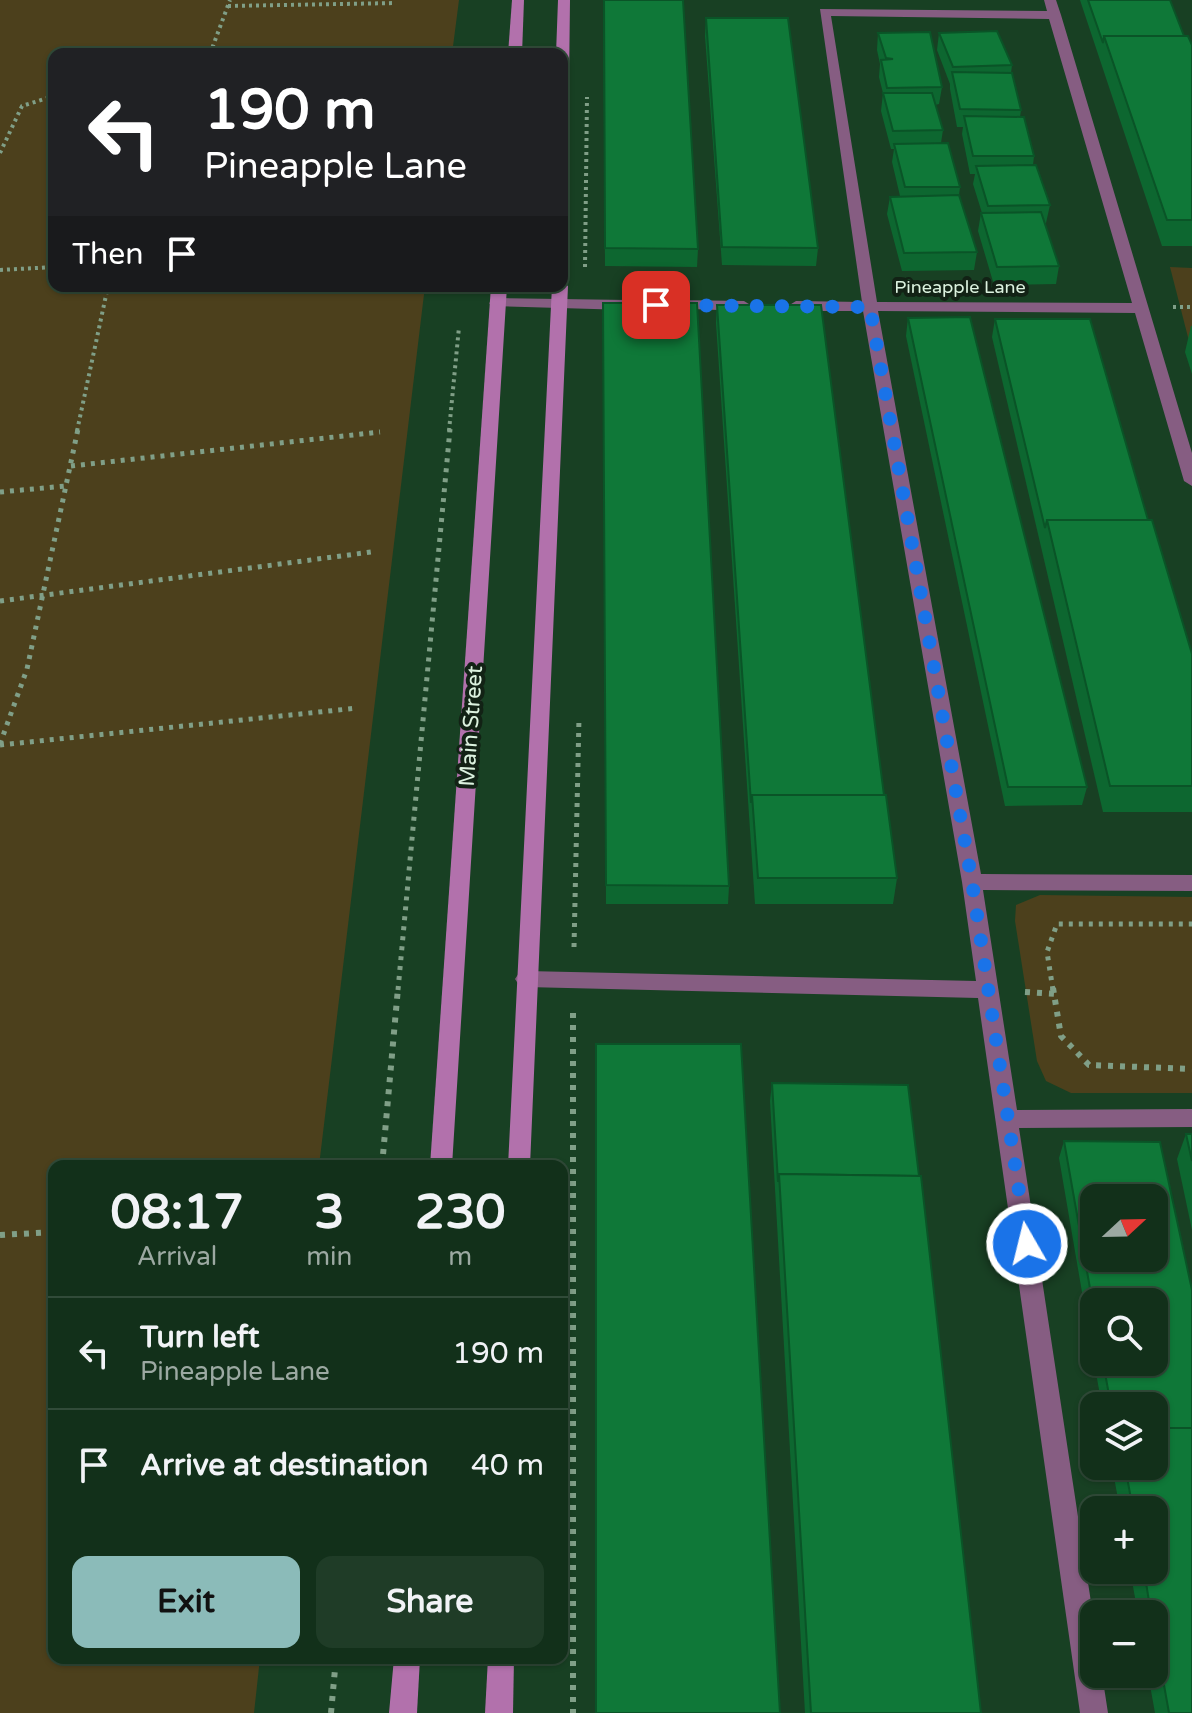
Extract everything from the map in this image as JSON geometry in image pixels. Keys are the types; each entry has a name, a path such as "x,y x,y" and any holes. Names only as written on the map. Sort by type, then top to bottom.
{"street":[{"path":"515,48 518,0"},
{"path":"563,48 564,0"},
{"path":"1094,1713 972,882 870,307 824,12 1053,8 1192,481"},
{"name":"Pineapple Lane","path":"498,295 560,295 587,304 1140,308"},
{"name":"Main Street","path":"441,1160 498,295"},
{"path":"519,1160 560,295"},
{"path":"972,882 1192,883"},
{"path":"526,979 987,990"},
{"path":"1009,1119 1192,1118"},
{"path":"403,1713 407,1664"},
{"path":"499,1713 501,1664"}],"path":[{"path":"212,48 230,0"},
{"path":"228,6 396,3"},
{"path":"587,304 588,91"},
{"path":"0,153 20,106 31,98 48,97"},
{"path":"0,270 48,267"},
{"path":"107,292 27,669 0,744 358,708"},
{"path":"383,1160 460,317"},
{"path":"70,466 380,432"},
{"path":"0,492 66,486"},
{"path":"0,601 371,552"},
{"path":"573,1713 574,979 579,712"},
{"path":"1192,924 1057,924 1047,952 1061,1036 1089,1065 1192,1069"},
{"path":"0,1235 48,1232"},
{"path":"331,1713 335,1664"}],"shaded area":[{"path":"0,0 459,0 453,48 48,48 48,292 424,292 320,1160 48,1160 48,1664 259,1664 254,1713 0,1713"},
{"path":"1170,267 1192,268 1192,341 1189,341"},
{"path":"1040,895 1192,897 1192,1093 1071,1093 1046,1081 1037,1061 1015,921 1016,905"}],"building":[{"path":"604,0 683,0 698,249 605,248"},
{"path":"1088,0 1170,0 1184,36 1104,36 1103,43"},
{"path":"706,18 788,18 818,248 722,247"},
{"path":"997,31 1012,65 953,67 939,33"},
{"path":"930,32 942,87 887,88 881,60 893,59 886,58 878,33"},
{"path":"1104,36 1188,36 1192,45 1192,220 1167,220"},
{"path":"952,72 1012,73 1021,110 960,109"},
{"path":"883,93 932,93 943,130 893,131"},
{"path":"964,116 1024,117 1034,156 973,156"},
{"path":"948,143 960,187 905,187 894,144"},
{"path":"1036,165 1050,205 988,206 976,166"},
{"path":"959,195 977,252 904,253 890,197"},
{"path":"1041,212 1059,266 997,267 981,213"},
{"path":"603,303 697,303 729,886 606,885"},
{"path":"717,305 821,305 884,795 752,795 751,803"},
{"path":"970,317 1087,787 1008,787 908,318"},
{"path":"995,319 1090,319 1148,520 1047,520 1045,528"},
{"path":"1047,520 1152,520 1192,654 1192,786 1110,786"},
{"path":"752,795 886,795 897,878 758,878"},
{"path":"596,1044 741,1044 780,1713 596,1713"},
{"path":"772,1083 908,1085 919,1176 779,1174 778,1182"},
{"path":"1186,1134 1192,1134 1192,1161"},
{"path":"1064,1141 1160,1142 1192,1290 1192,1428 1168,1428 1168,1392 1108,1392 1106,1376 1168,1376 1168,1288 1090,1288 1087,1272 1168,1272 1168,1184 1080,1184 1080,1232"},
{"path":"779,1174 921,1176 981,1713 811,1713"},
{"path":"1168,1428 1192,1428 1192,1713 1169,1713 1165,1688 1168,1688 1168,1600 1149,1600 1146,1584 1168,1584 1168,1496 1130,1496 1128,1480 1168,1480"}],"route":[{"path":"656,305 870,307 972,882 1027,1244"}]}
